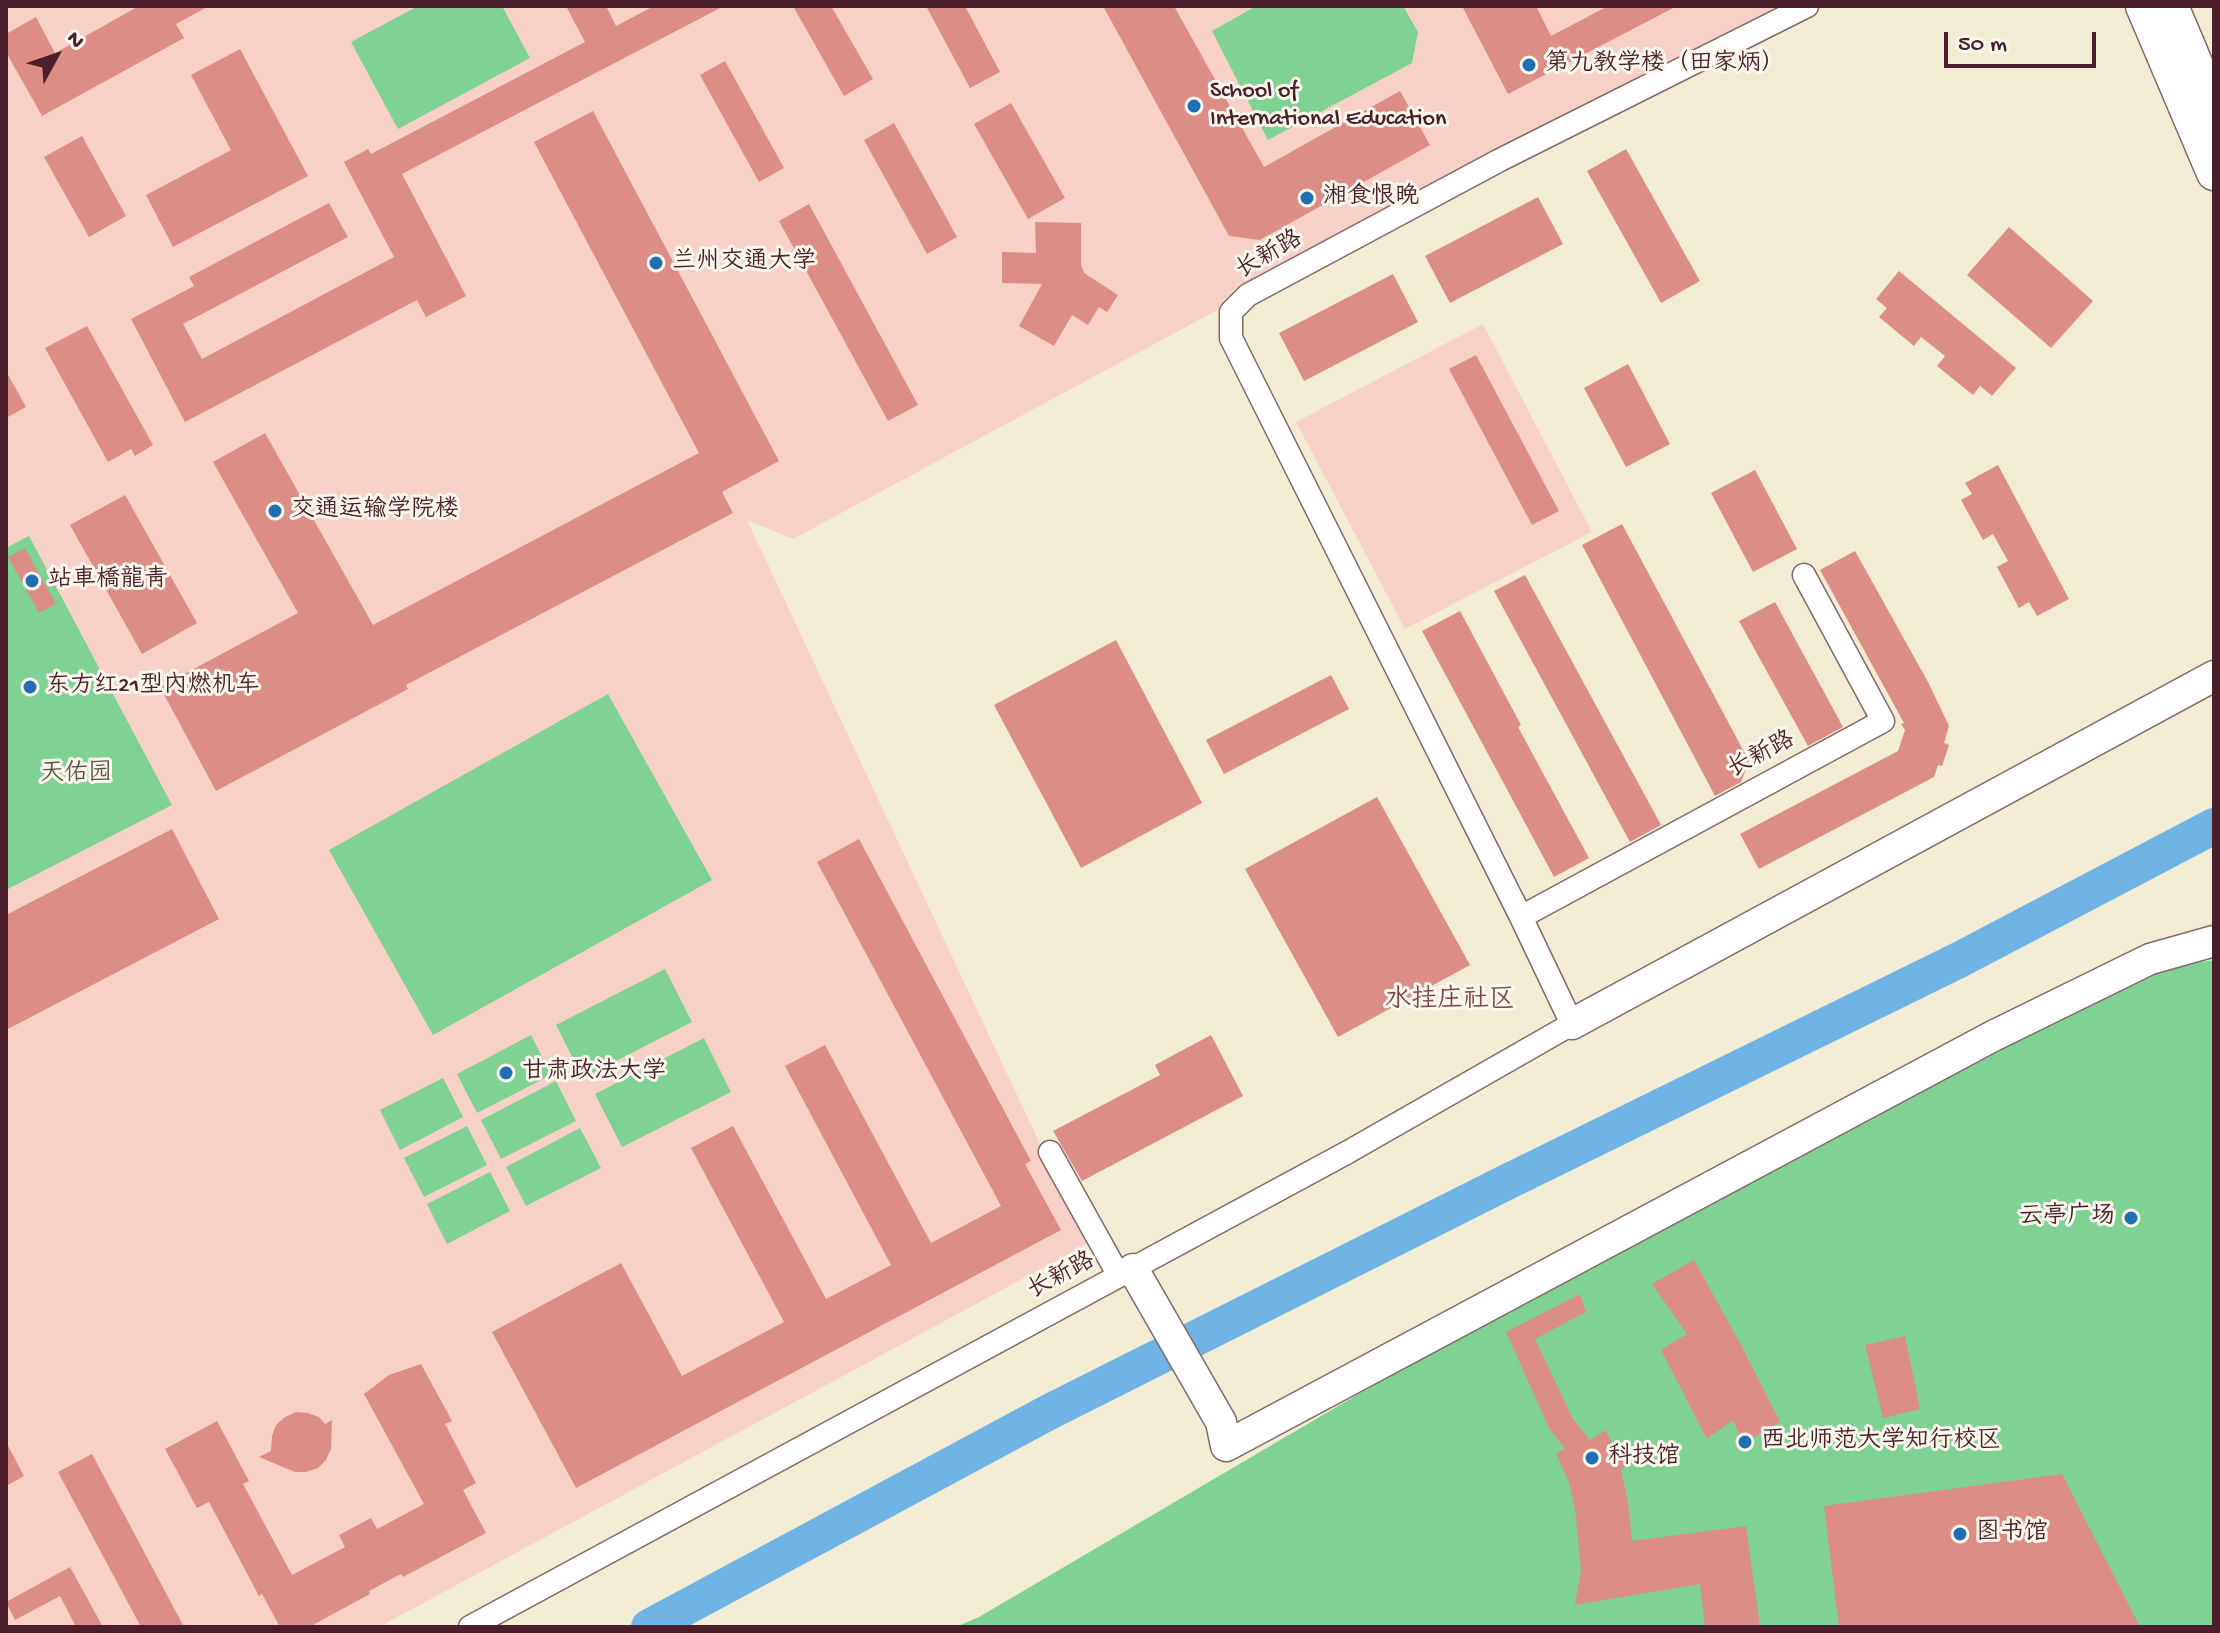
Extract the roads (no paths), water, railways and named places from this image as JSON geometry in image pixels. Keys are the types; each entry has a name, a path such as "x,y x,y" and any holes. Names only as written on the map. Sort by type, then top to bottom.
{"main road":[{"path":"2143,6 2214,173"},
{"path":"2171,6 2214,108"}],"street":[{"name":"长新路","path":"470,1627 1348,1152 1572,1024 1231,338 1231,312 1248,295 1486,167 1807,6"},
{"name":"长新路","path":"1521,917 1883,721 1804,575"},
{"path":"1572,1024 2214,676"},
{"path":"1050,1152 1126,1272 1167,1329 1221,1422 1226,1446 1993,1036 2150,959 2214,941"}],"waterway":[{"path":"649,1627 1049,1412 1959,960 2214,826"}],"place":[{"name":"第九教学楼（田家炳）","path":"1529,65"},
{"name":"School of International Education","path":"1194,106"},
{"name":"湘食恨晚","path":"1307,198"},
{"name":"兰州交通大学","path":"656,263"},
{"name":"交通运输学院楼","path":"275,511"},
{"name":"站車橋龍青","path":"32,581"},
{"name":"东方红21型内燃机车","path":"30,687"},
{"name":"甘肃政法大学","path":"506,1073"},
{"name":"云亭广场","path":"2131,1218"},
{"name":"西北师范大学知行校区","path":"1745,1442"},
{"name":"科技馆","path":"1592,1458"},
{"name":"图书馆","path":"1960,1534"}],"district":[{"name":"水挂庄社区","path":"1450,1002"}],"park label":[{"name":"天佑园","path":"76,775"}]}
